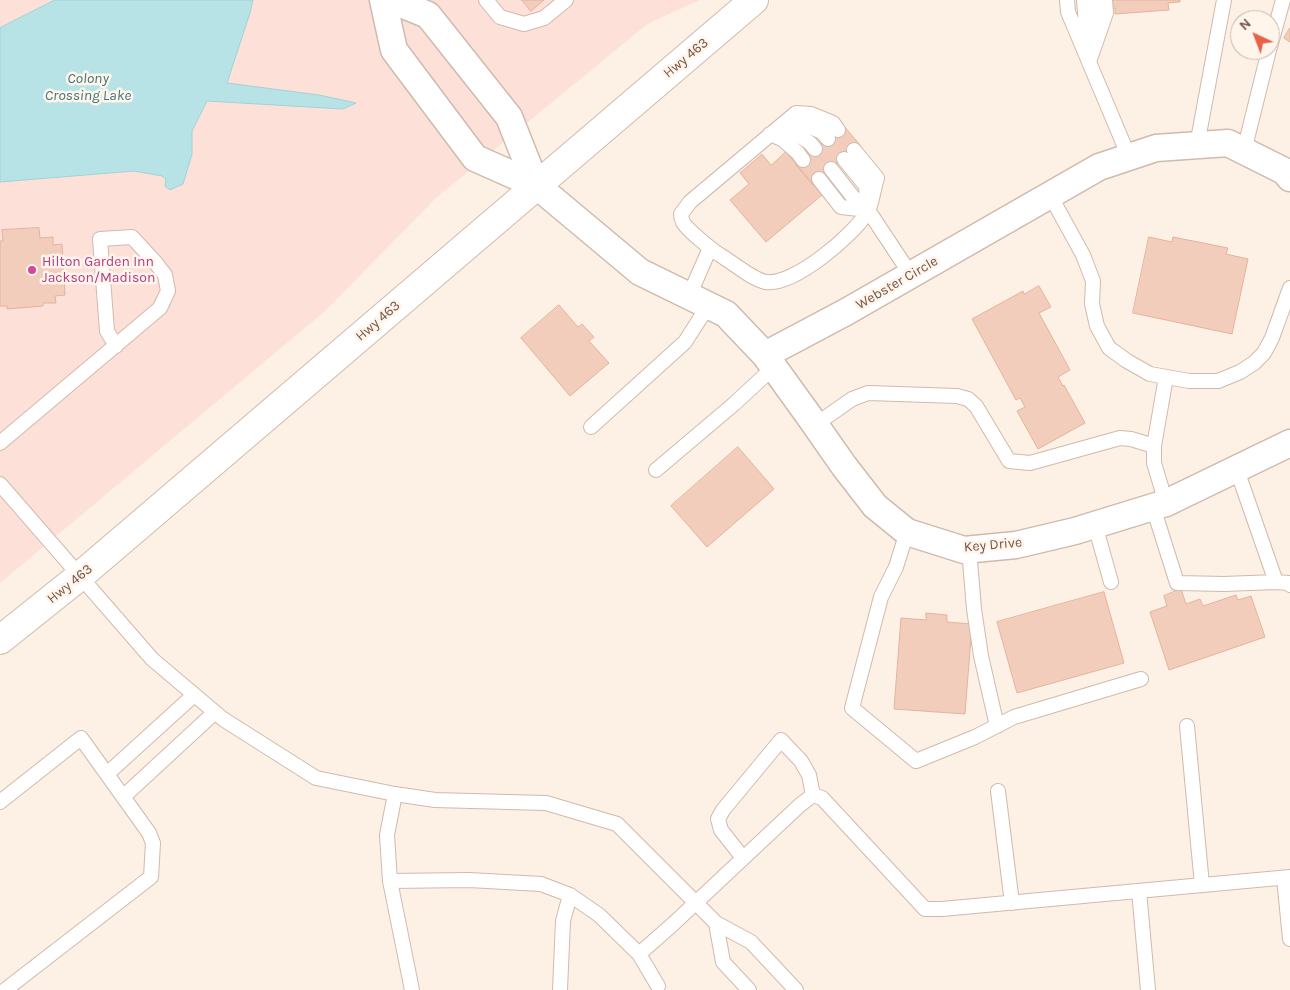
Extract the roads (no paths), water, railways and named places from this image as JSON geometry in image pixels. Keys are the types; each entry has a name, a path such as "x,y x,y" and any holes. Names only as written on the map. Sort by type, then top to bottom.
{"main road":[{"name":"Hwy 463","path":"0,640 80,576 754,0"}],"street":[{"path":"384,0 394,50 475,158 536,185 640,272 726,314 769,361"},
{"path":"391,0 428,15 509,117 536,185"},
{"name":"Webster Circle","path":"769,361 846,312 1099,167 1156,148 1228,143 1284,171 1290,178"},
{"name":"Key Drive","path":"769,361 875,506 907,532 964,550 1016,545 1075,532 1160,505 1237,470 1290,443"}],"lane":[{"path":"486,0 500,17 524,24 544,18 566,0"},
{"path":"1068,0 1068,12 1129,157"},
{"path":"1084,0 1089,62"},
{"path":"1089,62 1096,12 1095,0"},
{"path":"1089,62 1106,13 1105,0"},
{"path":"1197,145 1224,0"},
{"path":"1280,14 1284,1"},
{"path":"1244,151 1267,60"},
{"path":"833,135 796,121 770,134 690,202 681,214 683,223 710,248 757,278 767,282 778,281 791,276 818,261 850,233 868,210 866,186 849,154"},
{"path":"770,134 790,130 810,142 815,149"},
{"path":"770,134 782,139 803,160"},
{"path":"831,170 853,197 868,210 911,275"},
{"path":"819,179 841,207 868,210"},
{"path":"1050,195 1083,255 1093,281 1092,304 1096,326 1109,348 1150,374 1189,381 1218,381 1240,372 1254,363 1264,353 1272,338 1290,288"},
{"path":"0,444 116,346 160,308 168,291 165,275 132,237 100,239 107,331 116,346"},
{"path":"591,427 685,342 699,301 710,248"},
{"path":"656,470 734,404 769,361"},
{"path":"1166,377 1154,446 1154,463 1160,505 1177,583 1283,584 1237,470"},
{"path":"815,425 852,399 868,393 957,396 968,399 976,406 1009,461 1030,463 1120,438 1131,439 1154,446"},
{"path":"0,484 152,659 214,713 316,778 394,794 435,800 546,803 617,824 716,923 751,942 796,990"},
{"path":"1095,525 1111,582"},
{"path":"907,532 896,567 881,596 852,708 916,761 975,737 1014,717 1141,680"},
{"path":"969,549 974,610 981,656 997,726"},
{"path":"107,774 194,695"},
{"path":"123,797 214,713"},
{"path":"1187,726 1202,885"},
{"path":"0,802 81,738 149,833 153,843 151,877 5,990"},
{"path":"744,858 720,830 718,819 723,810 780,740 801,761 809,775 813,795"},
{"path":"998,791 1012,903"},
{"path":"394,794 387,835 390,881 412,990"},
{"path":"813,795 822,798 925,909 1012,903 1287,877 1290,939"},
{"path":"639,954 813,795"},
{"path":"390,881 469,880 541,884 570,895 599,915 639,954 658,986"},
{"path":"1140,891 1148,990"},
{"path":"560,990 563,921 570,895"},
{"path":"716,923 723,962 749,990"}],"water":[{"name":"Colony Crossing Lake","path":"55,0 253,0 227,83 319,95 356,103 343,109 207,101 192,131 192,154 183,184 170,190 165,186 166,179 162,176 134,171 0,182 0,28"}],"place":[{"name":"Hilton Garden Inn Jackson/Madison","path":"32,270"}]}
